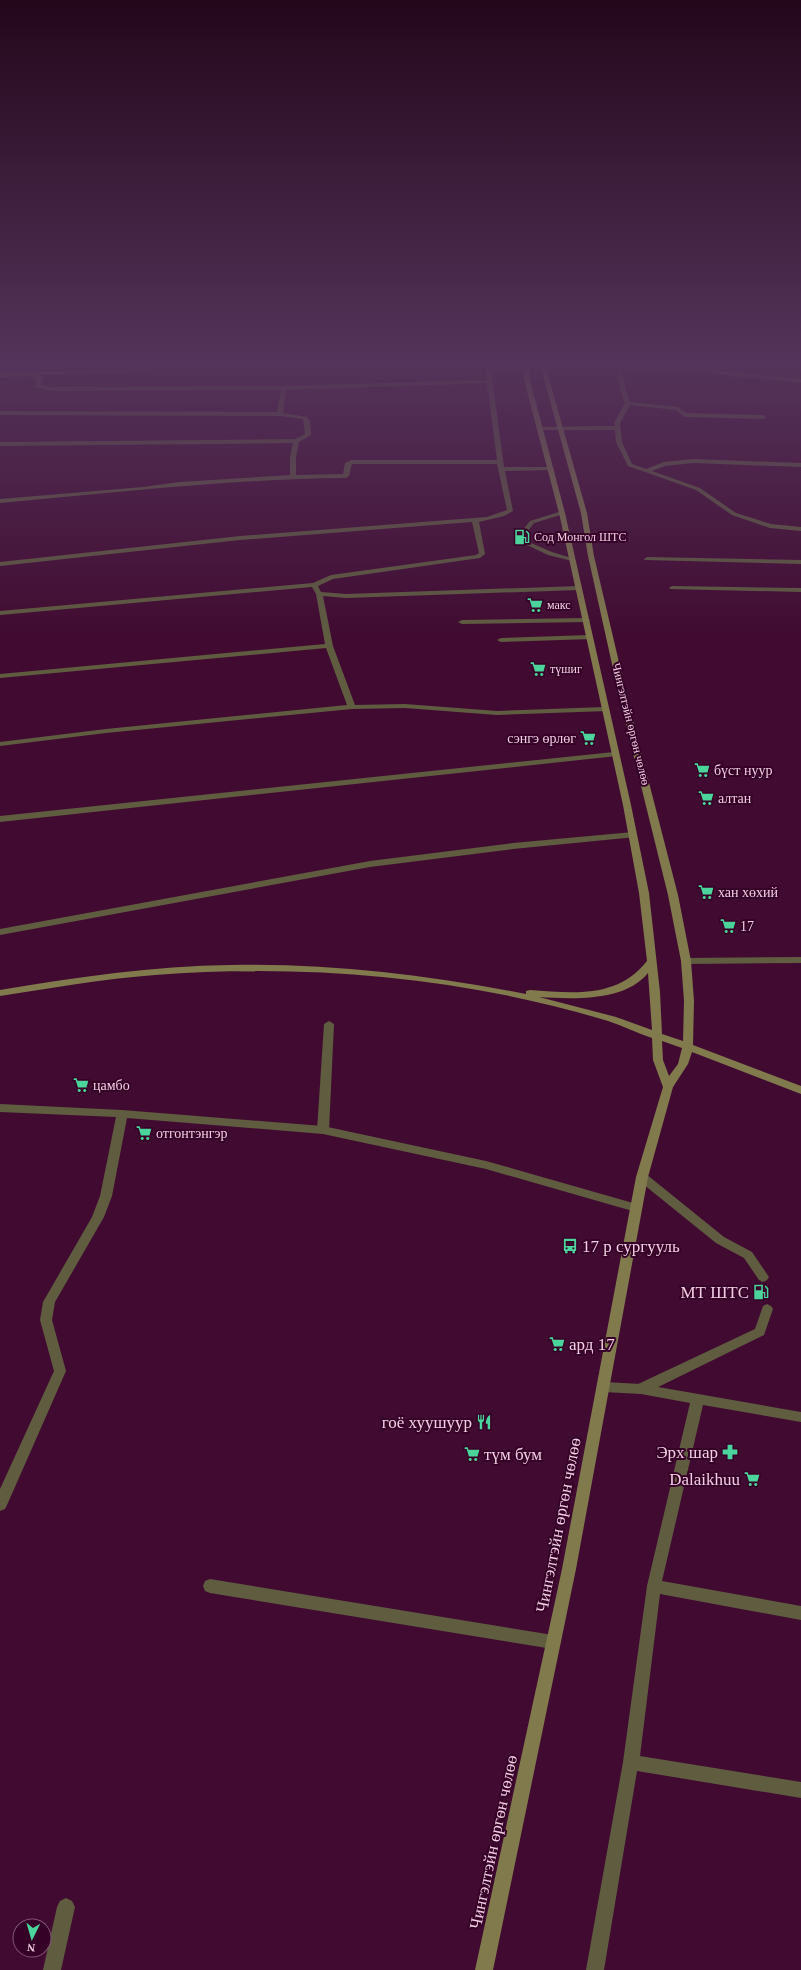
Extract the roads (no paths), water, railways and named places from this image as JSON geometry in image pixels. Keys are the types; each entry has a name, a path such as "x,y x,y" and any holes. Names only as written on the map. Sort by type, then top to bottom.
{"main road":[{"name":"Чингэлтэйн өргөн чөлөө","path":"547,453 579,588 614,754 633,835 644,893 652,961 658,1060 668,1087"},
{"name":"Чингэлтэйн өргөн чөлөө","path":"484,1970 553,1642 604,1387 642,1177 668,1087 682,1064 688,1046 689,1001 686,961 658,833 629,721 591,556 584,513 567,453"},
{"path":"495,992 566,996 611,991 629,983 642,974 652,961"},
{"path":"0,993 90,978 131,973 250,966 363,971 415,977 495,992 586,1012 614,1020 688,1046 801,1090"}],"street":[{"path":"293,477 294,453"},
{"path":"0,564 240,538 476,520 502,516 510,511 499,453"},
{"path":"624,453 630,465 698,489 734,514 770,526 800,529"},
{"path":"646,471 664,464 693,461 801,465"},
{"path":"0,501 143,489 179,484 293,477 346,476 348,463 351,462 501,465 551,469"},
{"path":"525,531 532,522 562,513"},
{"path":"0,613 314,586 331,577 478,557 482,554 482,549 476,520"},
{"path":"529,544 550,554 572,559"},
{"path":"647,559 801,562"},
{"path":"314,586 319,594 328,646 352,707"},
{"path":"319,594 365,595 579,588"},
{"path":"672,588 801,590"},
{"path":"462,622 586,620"},
{"path":"500,640 589,637"},
{"path":"0,676 328,646"},
{"path":"0,744 106,731 352,707 405,706 497,713 605,709"},
{"path":"0,819 614,754"},
{"path":"0,932 370,864 513,846 633,835"},
{"path":"686,961 801,960"},
{"path":"324,1130 329,1024"},
{"path":"0,1108 122,1114 324,1130 486,1165 636,1208"},
{"path":"0,1505 60,1371 46,1320 49,1302 98,1217 106,1196 122,1114"},
{"path":"642,1177 720,1240 748,1255 764,1277"},
{"path":"641,1389 760,1332 767,1309"},
{"path":"604,1387 641,1389 801,1417"},
{"path":"596,1970 630,1762 654,1586 698,1399"},
{"path":"210,1586 553,1642"},
{"path":"654,1586 801,1613"},
{"path":"630,1762 801,1790"},
{"path":"52,1970 66,1907"}],"place":[{"name":"Сод Монгол ШТС","path":"522,537"},
{"name":"макс","path":"535,605"},
{"name":"түшиг","path":"538,669"},
{"name":"сэнгэ өрлөг","path":"588,738"},
{"name":"бүст нуур","path":"702,770"},
{"name":"алтан","path":"706,798"},
{"name":"хан хөхий","path":"706,892"},
{"name":"17","path":"728,926"},
{"name":"цамбо","path":"81,1085"},
{"name":"отгонтэнгэр","path":"144,1133"},
{"name":"17 р сургууль","path":"570,1246"},
{"name":"МТ ШТС","path":"761,1292"},
{"name":"ард 17","path":"557,1344"},
{"name":"гоё хуушуур","path":"484,1422"},
{"name":"Эрх шар","path":"730,1452"},
{"name":"түм бум","path":"472,1454"},
{"name":"Dalaikhuu","path":"752,1479"}]}
